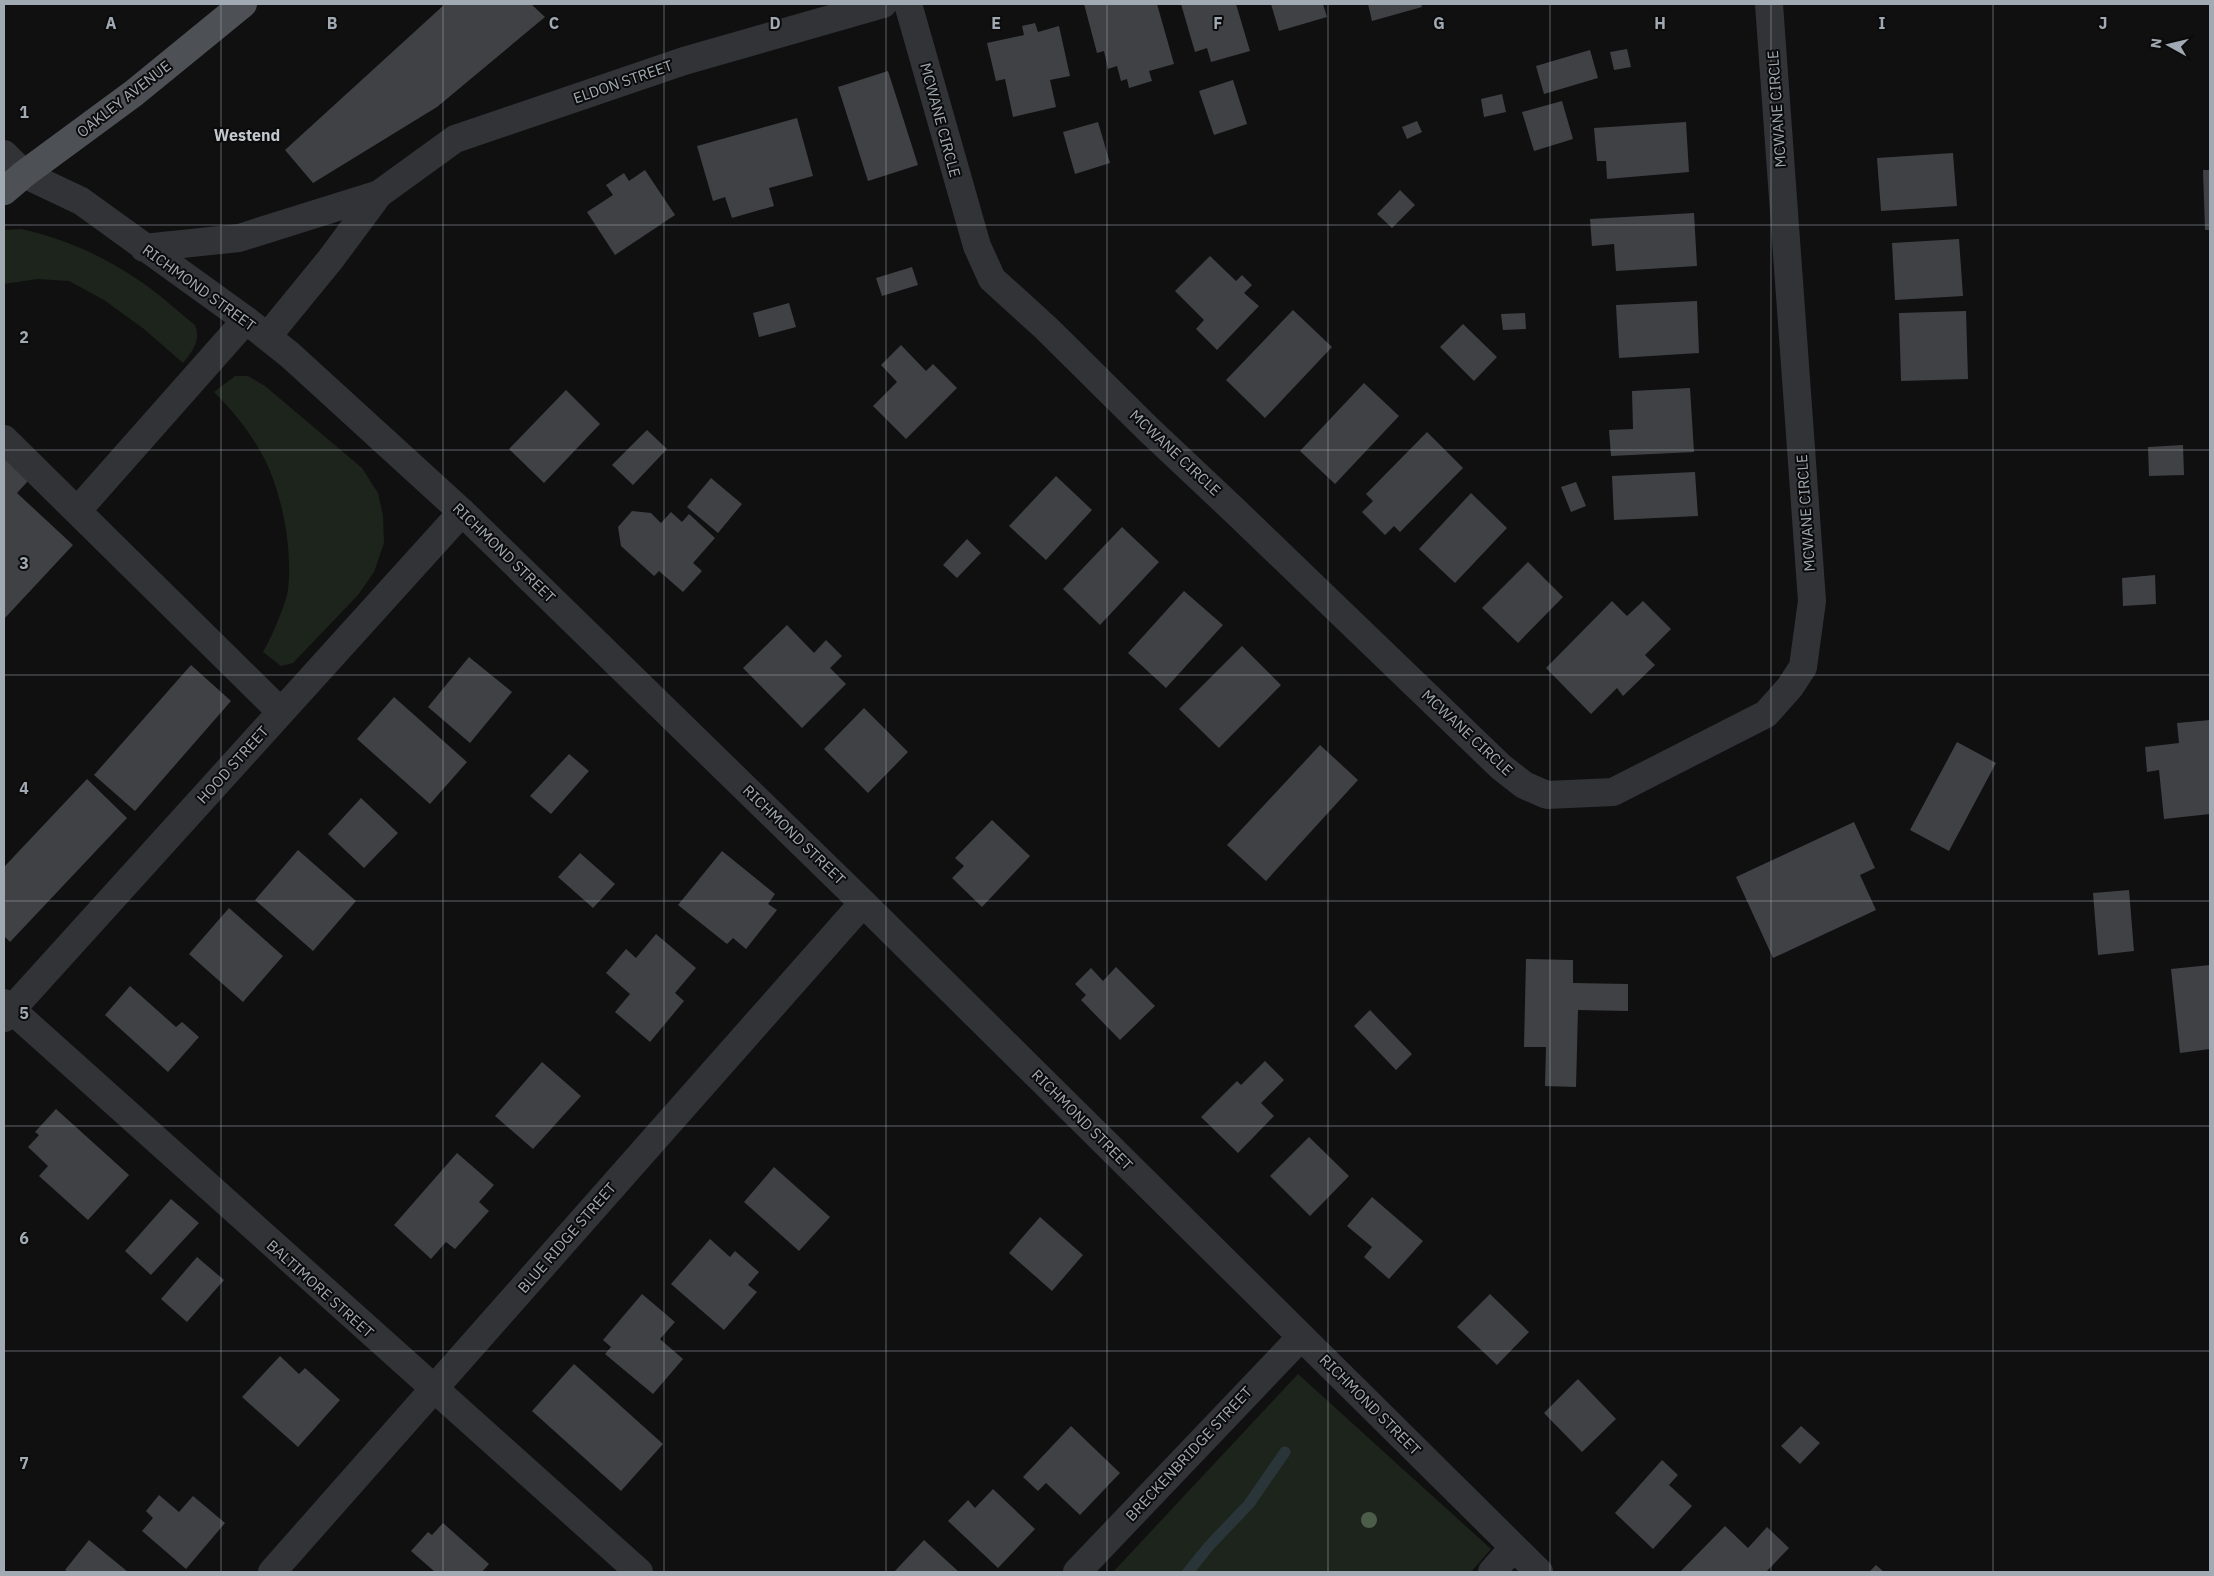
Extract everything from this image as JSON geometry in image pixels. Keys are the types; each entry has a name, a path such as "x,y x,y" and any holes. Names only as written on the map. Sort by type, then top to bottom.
{"main road":[{"name":"OAKLEY AVENUE","path":"14,183 134,93 243,4"}],"street":[{"name":"ELDON STREET","path":"267,337 330,260 379,194 454,139 684,62 883,4"},
{"name":"MCWANE CIRCLE","path":"908,4 976,246 992,279 1046,328 1149,430 1236,510 1501,767 1524,785 1547,795 1613,792 1766,714 1790,687 1803,667 1812,600 1769,4"},
{"name":"RICHMOND STREET","path":"4,154 14,183 81,202 246,320 290,355 462,512 863,903 1538,1572"},
{"name":"ELDON STREET","path":"144,248 239,238 379,194"},
{"path":"77,511 246,320"},
{"path":"4,439 281,712"},
{"name":"HOOD STREET","path":"6,1011 462,512"},
{"name":"BLUE RIDGE STREET","path":"272,1572 863,903"},
{"name":"BALTIMORE STREET","path":"6,1011 639,1572"},
{"name":"BRECKENBRIDGE STREET","path":"1077,1572 1301,1336"},
{"path":"1492,1572 1514,1548"}],"shaded area":[{"path":"21,229 66,242 94,254 134,277 165,300 195,325 197,331 195,345 183,363 144,329 104,300 69,281 37,279 4,284 4,230"},
{"path":"235,376 248,376 265,386 362,468 378,493 383,516 384,543 374,572 358,595 293,663 281,666 263,652 278,621 288,589 289,554 284,517 274,480 267,464 244,426 214,392"},
{"path":"1298,1374 1491,1549 1471,1572 1113,1572"}],"building":[{"path":"445,4 531,4 545,17 437,107 313,183 285,150"},
{"path":"1084,4 1157,4 1174,64 1149,71 1152,81 1129,88 1127,79 1121,81 1117,66 1108,69 1104,51 1097,53"},
{"path":"1181,4 1236,4 1250,51 1211,62 1207,48 1195,52"},
{"path":"1271,4 1323,4 1327,17 1279,31"},
{"path":"1368,4 1421,4 1422,7 1372,21"},
{"path":"1035,23 1038,32 1059,26 1070,76 1050,80 1056,107 1013,117 1005,79 996,81 987,43 1024,35 1022,26"},
{"path":"1627,49 1631,67 1614,70 1610,52"},
{"path":"1590,50 1598,78 1544,94 1536,66"},
{"path":"888,71 918,165 868,181 838,87"},
{"path":"1233,80 1247,124 1214,135 1199,91"},
{"path":"1502,94 1506,112 1484,117 1481,99"},
{"path":"1562,101 1573,139 1534,151 1522,112"},
{"path":"797,118 813,176 769,188 774,206 732,218 725,197 713,201 697,146"},
{"path":"1417,121 1422,132 1407,139 1402,127"},
{"path":"1098,122 1110,163 1075,174 1063,132"},
{"path":"1686,122 1689,172 1607,179 1606,161 1597,161 1594,128"},
{"path":"1953,153 1957,206 1881,211 1877,158"},
{"path":"645,170 675,215 615,255 587,212 613,195 606,185 624,173 629,181"},
{"path":"2203,170 2210,170 2210,230 2205,230"},
{"path":"1400,190 1415,205 1392,228 1377,214"},
{"path":"1694,213 1697,266 1616,271 1614,244 1592,246 1590,219"},
{"path":"1959,239 1963,296 1895,300 1892,243"},
{"path":"1210,256 1236,281 1242,275 1252,285 1244,293 1259,306 1217,350 1196,329 1204,320 1175,291"},
{"path":"912,267 918,285 882,296 876,278"},
{"path":"1697,301 1699,353 1619,358 1616,305"},
{"path":"789,303 796,327 759,337 753,313"},
{"path":"1293,310 1332,347 1265,418 1226,380"},
{"path":"1966,311 1968,379 1901,381 1899,313"},
{"path":"1525,313 1526,329 1503,330 1501,314"},
{"path":"1463,324 1497,357 1474,381 1440,347"},
{"path":"901,345 926,371 933,364 957,388 906,439 873,406 897,382 881,365"},
{"path":"1364,383 1399,416 1335,484 1300,451"},
{"path":"1690,388 1694,452 1611,456 1609,430 1633,429 1632,391"},
{"path":"566,390 600,424 544,483 509,449"},
{"path":"647,430 667,449 633,485 612,465"},
{"path":"1427,432 1463,468 1400,532 1394,526 1385,535 1362,512 1373,501 1366,494"},
{"path":"2183,445 2184,475 2149,476 2148,447"},
{"path":"4,457 29,480 17,493 73,545 4,619"},
{"path":"1695,472 1698,516 1614,520 1612,476"},
{"path":"1056,476 1092,510 1046,560 1009,526"},
{"path":"711,478 742,504 718,533 687,507"},
{"path":"1576,482 1586,506 1571,512 1561,487"},
{"path":"1471,493 1507,528 1455,583 1419,549"},
{"path":"632,511 651,513 661,523 671,512 682,522 689,514 715,538 693,563 702,571 683,592 659,571 654,576 621,546 618,527"},
{"path":"1122,527 1159,562 1100,625 1063,589"},
{"path":"967,539 981,553 957,578 943,565"},
{"path":"1528,562 1563,597 1518,643 1482,608"},
{"path":"2155,575 2156,604 2123,606 2122,578"},
{"path":"1184,591 1223,625 1166,688 1128,653"},
{"path":"1612,601 1627,616 1643,601 1671,629 1645,655 1655,665 1623,696 1617,688 1591,714 1546,668"},
{"path":"787,625 814,653 826,640 842,656 830,668 846,684 802,728 743,668"},
{"path":"1242,646 1281,685 1219,748 1179,709"},
{"path":"469,657 512,692 470,743 428,707"},
{"path":"191,665 231,701 135,811 94,775"},
{"path":"394,697 467,762 430,804 357,739"},
{"path":"864,708 908,752 868,793 824,749"},
{"path":"2210,720 2210,814 2164,819 2159,770 2147,772 2145,747 2179,743 2177,723"},
{"path":"1957,742 1996,763 1949,851 1910,830"},
{"path":"1320,745 1358,780 1266,881 1227,845"},
{"path":"569,754 589,771 551,814 530,796"},
{"path":"87,779 127,818 10,942 4,936 4,867"},
{"path":"361,798 398,833 364,868 328,834"},
{"path":"992,820 1030,856 982,907 952,878 964,866 955,858"},
{"path":"1854,822 1875,868 1860,875 1876,910 1773,958 1736,877"},
{"path":"298,850 356,901 313,951 255,900"},
{"path":"722,851 775,894 768,904 777,910 746,949 733,938 727,944 678,905"},
{"path":"580,853 615,884 593,908 558,877"},
{"path":"2129,890 2134,951 2098,955 2093,893"},
{"path":"229,908 283,956 243,1002 189,954"},
{"path":"656,934 696,968 675,993 684,1001 650,1042 615,1012 630,994 606,973 626,949 636,958"},
{"path":"1526,959 1573,960 1573,983 1628,984 1628,1011 1578,1010 1576,1087 1545,1086 1546,1047 1524,1047"},
{"path":"2210,965 2210,1049 2180,1053 2171,969"},
{"path":"1116,967 1155,1006 1120,1040 1081,1000 1086,995 1075,984 1091,968 1103,981"},
{"path":"130,986 176,1027 182,1022 199,1037 168,1072 105,1015"},
{"path":"1370,1010 1412,1054 1396,1070 1354,1026"},
{"path":"1265,1061 1284,1080 1261,1103 1274,1116 1238,1153 1201,1117 1237,1081 1241,1085"},
{"path":"542,1062 581,1096 533,1149 495,1116"},
{"path":"56,1109 129,1175 88,1220 39,1176 48,1166 28,1147 39,1135 35,1132"},
{"path":"1309,1137 1349,1176 1310,1216 1270,1176"},
{"path":"457,1153 494,1185 479,1202 489,1211 455,1249 446,1242 431,1259 394,1225"},
{"path":"774,1167 830,1217 799,1251 744,1202"},
{"path":"1372,1197 1423,1241 1389,1279 1364,1257 1372,1247 1347,1226"},
{"path":"171,1199 199,1223 151,1275 125,1251"},
{"path":"1040,1217 1083,1255 1052,1291 1009,1253"},
{"path":"710,1239 730,1257 735,1251 759,1272 748,1285 757,1292 724,1330 671,1284"},
{"path":"197,1257 224,1280 187,1322 161,1299"},
{"path":"642,1294 675,1322 660,1339 683,1359 653,1394 605,1354 611,1347 603,1340"},
{"path":"1490,1294 1529,1332 1497,1365 1457,1327"},
{"path":"280,1356 299,1374 305,1368 340,1400 298,1447 242,1397"},
{"path":"574,1364 663,1444 621,1491 532,1411"},
{"path":"1578,1379 1616,1419 1582,1452 1544,1413"},
{"path":"1071,1426 1120,1473 1080,1515 1046,1483 1038,1491 1023,1477"},
{"path":"1801,1426 1820,1443 1800,1464 1781,1446"},
{"path":"1662,1460 1678,1475 1669,1485 1692,1506 1653,1549 1615,1513"},
{"path":"993,1489 1035,1529 998,1568 948,1521 968,1500 975,1508"},
{"path":"159,1495 179,1512 193,1496 225,1523 186,1569 142,1531 153,1518 146,1511"},
{"path":"443,1523 489,1564 482,1572 435,1572 411,1551 428,1532 432,1535"},
{"path":"1725,1526 1748,1548 1767,1527 1789,1548 1766,1572 1680,1572"},
{"path":"89,1540 128,1572 68,1572 65,1570"},
{"path":"924,1540 959,1572 894,1572"},
{"path":"1876,1565 1884,1572 1869,1572"}],"waterway":[{"path":"1188,1572 1209,1546 1249,1504 1285,1452"}],"district":[{"name":"Westend","path":"247,135"}]}
